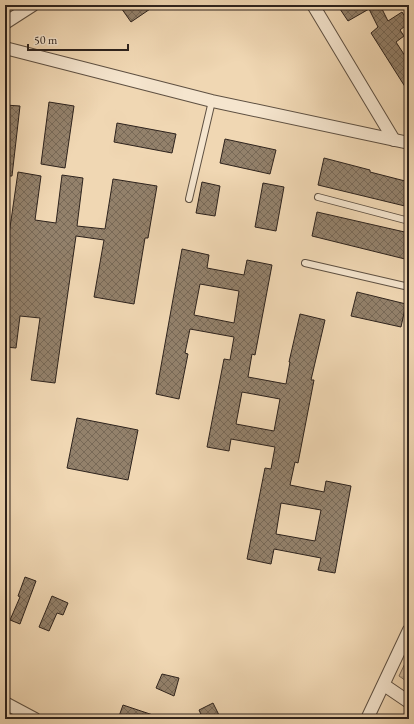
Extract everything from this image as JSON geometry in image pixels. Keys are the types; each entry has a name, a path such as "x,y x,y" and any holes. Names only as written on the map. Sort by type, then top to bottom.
{"street":[{"path":"5,23 32,5"},
{"path":"313,5 394,140"},
{"path":"5,48 212,101 409,143"},
{"path":"367,719 409,630"},
{"path":"384,685 409,702"},
{"path":"5,703 35,719"}],"lane":[{"path":"189,199 212,101"},
{"path":"318,197 409,221"},
{"path":"305,263 409,287"}],"green space":[{"path":"409,655 409,683 399,676"}],"building":[{"path":"119,5 156,5 131,22"},
{"path":"346,5 380,5 388,21 402,12 409,23 400,30 404,36 396,42 409,62 409,93 371,33 378,27 369,9 348,21 340,9"},
{"path":"49,102 74,106 65,168 41,164"},
{"path":"5,105 20,106 12,176 5,176"},
{"path":"117,123 176,134 172,153 114,142"},
{"path":"225,139 276,150 270,174 220,163"},
{"path":"324,158 409,182 409,207 318,185"},
{"path":"18,172 41,176 35,220 56,223 62,175 83,178 77,226 105,229 113,179 157,186 148,238 145,238 134,304 94,297 104,240 76,236 55,383 31,380 40,318 20,316 16,348 5,347 5,262"},
{"path":"202,182 220,186 215,216 196,213"},
{"path":"263,183 284,187 276,231 255,227"},
{"path":"317,212 409,233 409,260 312,236"},
{"path":"182,249 209,255 207,268 244,275 247,260 272,265 255,355 252,354 248,377 286,384 289,362 300,314 325,320 311,380 314,380 298,463 295,462 290,485 324,492 326,481 351,486 335,573 318,570 321,558 274,549 271,564 247,559 265,468 271,469 275,447 231,439 229,451 207,447 224,359 230,360 234,337 190,329 185,353 188,354 179,399 156,394","holes":["200,284 239,291 234,323 194,315","242,392 280,399 274,431 236,424","281,503 321,510 315,541 276,534"]},
{"path":"357,292 406,304 401,327 351,316"},
{"path":"77,418 138,430 128,480 67,468"},
{"path":"25,577 36,581 20,624 10,620 20,597 18,596"},
{"path":"52,596 68,603 63,615 57,613 49,631 39,627"},
{"path":"162,674 179,678 174,696 156,688"},
{"path":"213,703 221,719 203,719 199,710"},
{"path":"123,705 159,717 159,719 118,719"}]}
